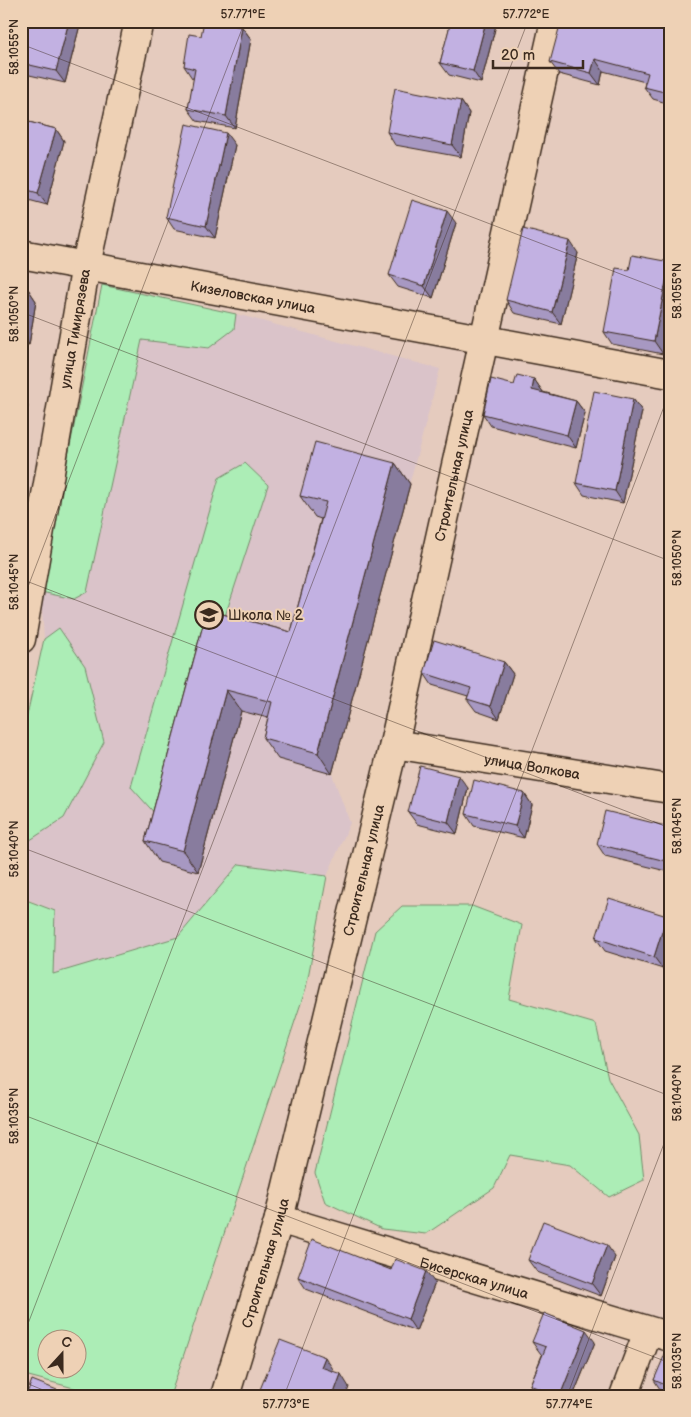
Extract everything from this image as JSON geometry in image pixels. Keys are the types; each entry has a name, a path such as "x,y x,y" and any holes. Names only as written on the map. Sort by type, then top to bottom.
{"street":[{"name":"улица Тимирязева","path":"21,638 86,265 139,21"},
{"name":"Строительная улица","path":"225,1396 280,1218 394,744 555,21"},
{"name":"Кизеловская улица","path":"21,254 670,374"},
{"name":"улица Волкова","path":"394,744 670,789"},
{"name":"Бисерская улица","path":"280,1218 659,1335"},
{"path":"624,1396 659,1335"}],"shaded area":[{"name":"Школа № 2","path":"102,285 236,314 440,369 332,774 350,823 327,876 239,864 178,937 52,974 55,911 22,897 21,894 21,742 44,639 41,592"}],"green space":[{"path":"102,285 236,314 234,329 209,348 142,340 87,592 74,599 41,592"},
{"path":"245,463 268,485 159,818 131,787 219,478"},
{"path":"59,628 85,666 104,742 64,818 24,844 21,844 21,742 44,639"},
{"path":"239,864 327,876 306,988 170,1396 104,1396 44,1380 88,1380 88,1330 38,1330 38,1379 21,1374 21,898 55,911 53,974 178,937"},
{"path":"402,906 472,906 522,925 509,999 596,1024 608,1078 639,1135 644,1180 609,1197 570,1165 510,1155 494,1188 426,1234 382,1229 325,1202 315,1173 375,931"}],"building":[{"path":"27,21 69,21 56,71 21,63 21,42"},
{"path":"204,21 242,27 226,116 188,109 195,69 184,66 189,34 201,36"},
{"path":"451,21 486,21 473,71 440,63"},
{"path":"561,21 661,21 670,23 670,88 668,93 644,87 648,73 595,59 591,73 550,62"},
{"path":"395,88 461,101 452,145 387,132"},
{"path":"21,120 56,129 38,193 21,188"},
{"path":"186,124 226,133 206,226 166,217"},
{"path":"412,200 447,211 424,286 389,275"},
{"path":"523,229 570,241 552,312 506,300"},
{"path":"632,255 670,262 654,341 604,332 616,268 629,270"},
{"path":"21,288 28,289 21,330"},
{"path":"517,375 534,379 532,390 576,401 567,435 483,414 491,379 514,385"},
{"path":"594,391 633,399 615,491 576,483"},
{"path":"315,442 395,463 318,753 263,738 272,702 226,690 183,851 145,841 207,610 291,632 326,502 300,496"},
{"path":"434,640 504,662 490,706 467,699 471,688 424,673"},
{"path":"420,766 459,776 448,822 408,812"},
{"path":"474,780 524,793 515,826 466,814"},
{"path":"605,811 670,827 670,862 597,844"},
{"path":"609,898 667,916 654,957 596,938"},
{"path":"543,1221 607,1245 592,1284 528,1260"},
{"path":"312,1239 391,1270 395,1259 426,1271 408,1319 298,1277"},
{"path":"544,1313 586,1330 560,1396 530,1385 546,1347 532,1342"},
{"path":"280,1340 325,1357 321,1367 341,1374 333,1396 270,1396 259,1392"},
{"path":"668,1347 670,1348 670,1387 654,1380"},
{"path":"32,1380 57,1390 55,1396 26,1396"}],"place":[{"name":"Школа № 2","path":"209,615"}]}
